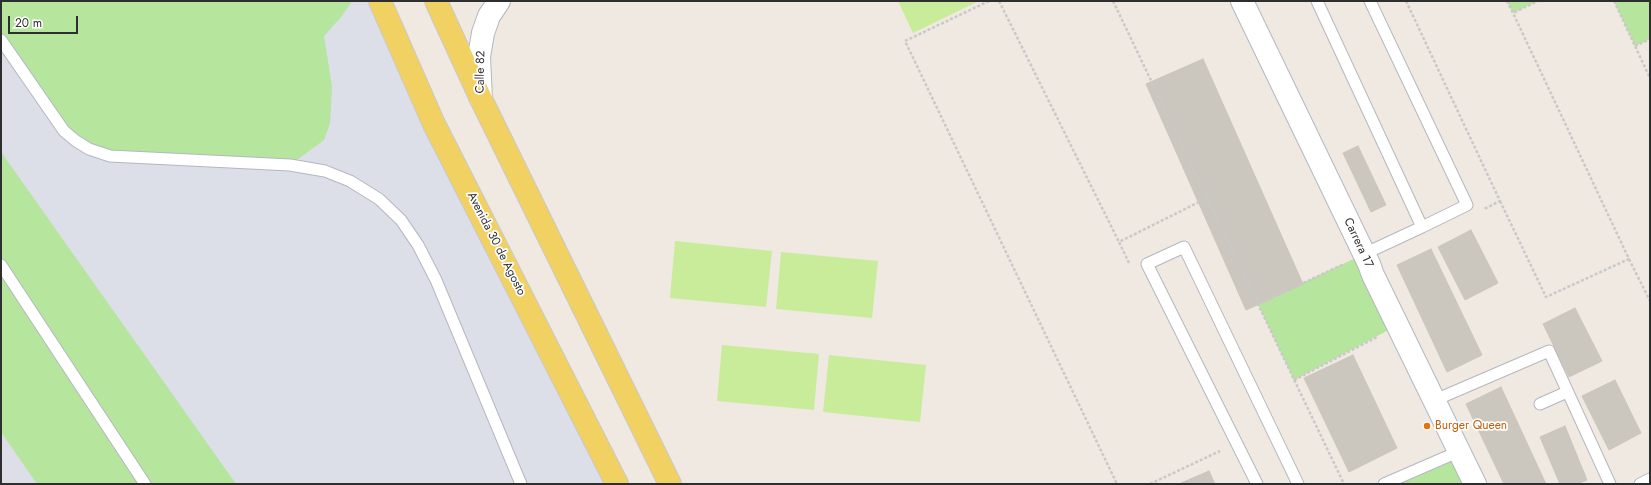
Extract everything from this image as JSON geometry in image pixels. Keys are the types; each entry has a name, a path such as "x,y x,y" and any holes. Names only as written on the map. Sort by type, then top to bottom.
{"main road":[{"name":"Avenida 30 de Agosto","path":"380,1 434,124 618,484"},
{"path":"436,1 481,99 670,484"}],"street":[{"name":"Calle 82","path":"481,99 479,57 489,16 499,1"},
{"name":"Carrera 17","path":"1242,1 1475,484"}],"lane":[{"path":"1317,1 1422,227"},
{"path":"1364,254 1467,205 1370,1"},
{"path":"1,40 64,131 76,142 89,149 110,156 290,165 325,171 350,181 379,199 401,220 418,245 436,280 521,484"},
{"path":"1257,484 1147,264 1184,247 1298,484"},
{"path":"1,265 145,484"},
{"path":"1434,400 1548,351 1610,484"},
{"path":"1540,404 1567,392"},
{"path":"1384,484 1460,451"},
{"path":"1640,484 1650,479"}],"path":[{"path":"989,1 905,41 1117,484"},
{"path":"999,1 1119,242"},
{"path":"1113,1 1344,484"},
{"path":"1507,1 1650,301"},
{"path":"1512,13 1538,1"},
{"path":"1614,1 1650,78"},
{"path":"1635,46 1650,39"},
{"path":"1500,201 1546,297 1629,259"},
{"path":"1258,304 1364,254"},
{"path":"1294,380 1398,325"},
{"path":"1150,484 1220,451"}],"shaded area":[{"path":"1,1 380,1 617,484 1,484"}],"green space":[{"path":"1,1 352,1 341,17 324,36 332,87 330,123 324,140 290,165 110,156 76,141 1,40"},
{"path":"898,1 979,1 913,33"},
{"path":"1507,1 1538,1 1513,13"},
{"path":"1614,1 1650,1 1650,39 1635,46"},
{"path":"1,152 236,484 37,484 1,432"},
{"path":"675,241 772,251 766,307 670,298"},
{"path":"781,252 878,261 872,318 776,309"},
{"path":"1364,254 1398,325 1294,380 1258,304"},
{"path":"722,345 819,354 814,410 717,401"},
{"path":"829,355 926,365 920,422 823,412"},
{"path":"1460,451 1475,484 1384,484"}],"building":[{"path":"1203,59 1303,284 1246,310 1146,84"},
{"path":"1358,146 1386,205 1371,212 1343,153"},
{"path":"1471,230 1498,283 1465,300 1438,247"},
{"path":"1431,249 1482,355 1447,372 1397,265"},
{"path":"1575,308 1602,361 1569,377 1543,324"},
{"path":"1353,355 1397,448 1349,472 1304,378"},
{"path":"1615,380 1641,433 1609,450 1582,396"},
{"path":"1501,387 1546,484 1504,484 1466,404"},
{"path":"1565,426 1587,480 1577,484 1560,484 1540,437"},
{"path":"1209,471 1215,484 1181,484 1181,483"}],"place":[{"name":"Burger Queen","path":"1427,426"}]}
